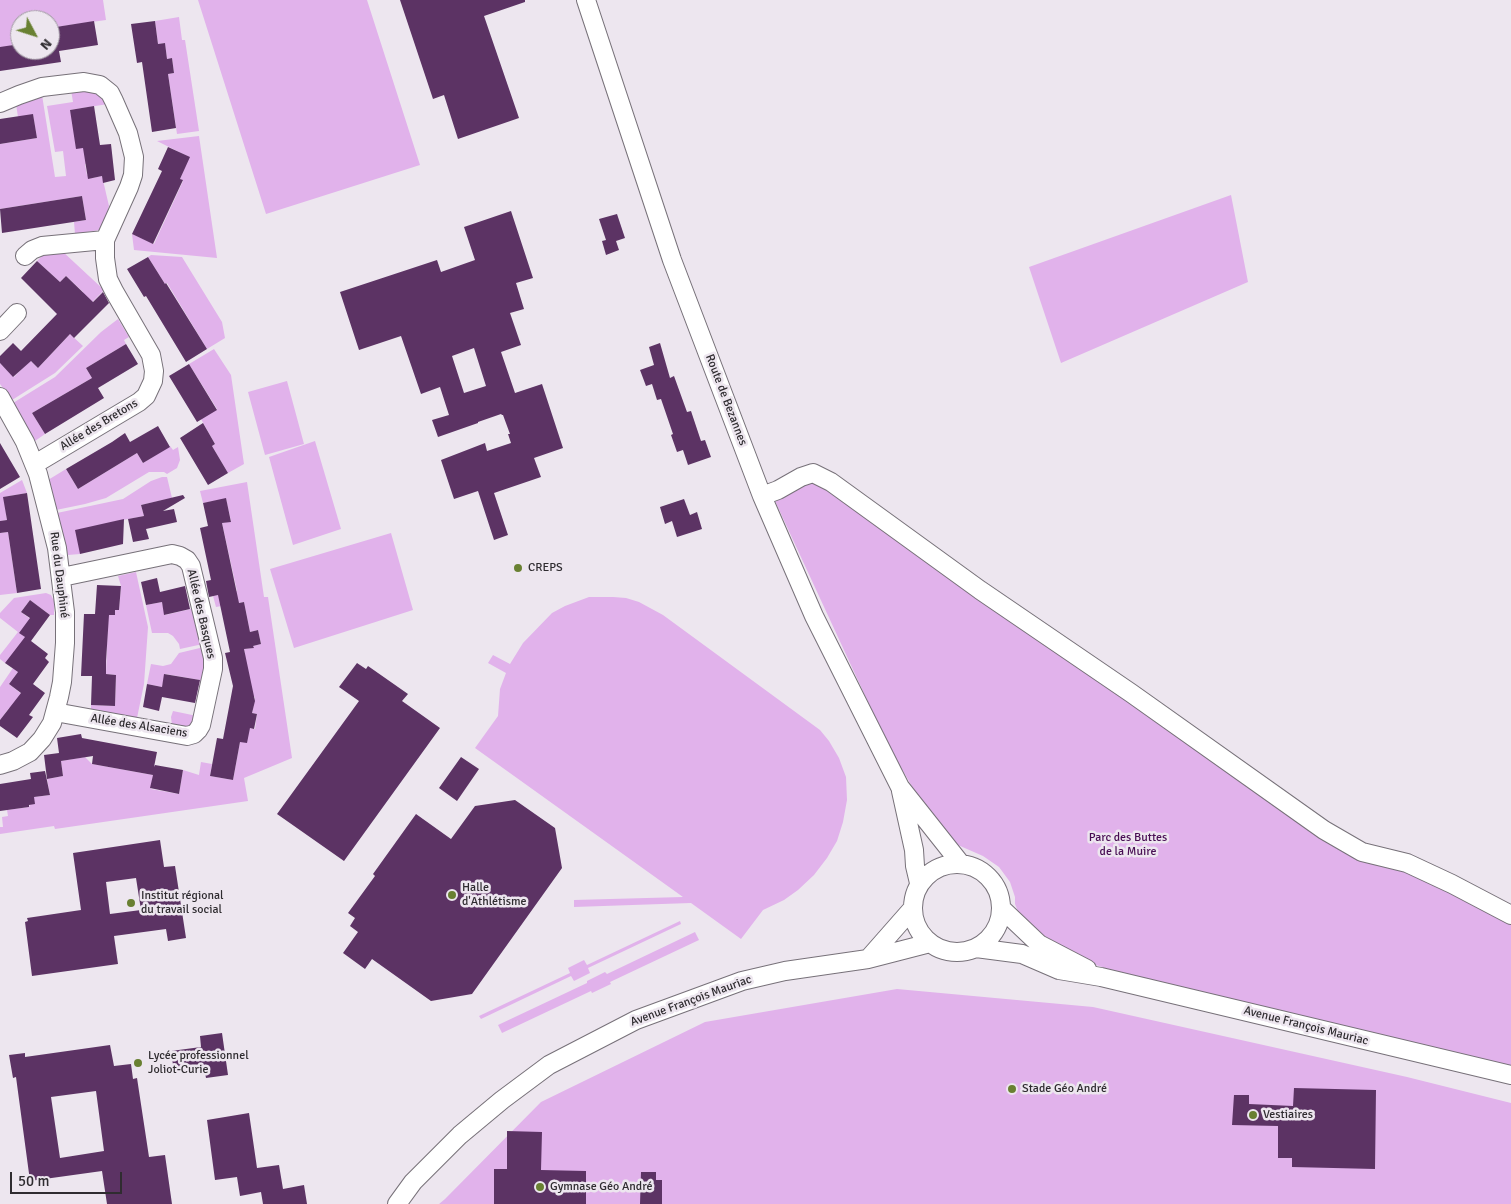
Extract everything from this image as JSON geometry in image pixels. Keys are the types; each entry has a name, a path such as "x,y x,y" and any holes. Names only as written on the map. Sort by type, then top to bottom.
{"street":[{"name":"Route de Bezannes","path":"586,0 672,260 762,496 814,616 900,787 961,864"},
{"path":"0,103 19,94 42,87 84,82 100,85 110,93 128,133 134,157 129,188 105,240 42,246 32,250 25,256"},
{"name":"Allée des Bretons","path":"35,464 139,402 146,396 154,381 151,355 108,278 104,258 105,240"},
{"path":"0,331 17,313"},
{"name":"Rue du Dauphiné","path":"0,397 35,464 52,522 62,577 65,612 62,682 52,723 36,746 22,757 0,764"},
{"path":"762,496 778,490 801,476 814,473 831,482 980,590 1131,693 1324,830 1362,852 1407,863 1511,915"},
{"name":"Allée des Basques","path":"62,577 172,554 187,560 191,566 213,658 211,678"},
{"name":"Allée des Alsaciens","path":"55,712 187,736 194,734 202,725 211,678"},
{"name":"Route de Bezannes","path":"900,787 914,850 919,883"},
{"path":"961,864 974,867 994,883 999,895 1001,908 994,932 986,941 976,948 964,952 952,952 940,949 920,934 914,922 913,898 919,883 933,870 947,865 961,864"},
{"name":"Avenue François Mauriac","path":"1001,908 1039,944 1100,976"},
{"path":"868,958 912,909"},
{"name":"Avenue François Mauriac","path":"397,1204 413,1182 460,1135 502,1100 549,1065 636,1020 742,981 785,971 868,958 930,943"},
{"name":"Avenue François Mauriac","path":"976,948 1022,954 1059,970 1100,976 1511,1075"}],"green space":[{"path":"0,0 103,0 106,20 60,26 60,10 10,10 10,46 0,55"},
{"path":"198,0 367,0 420,165 266,214"},
{"path":"179,17 182,40 185,40 199,131 177,134 168,74 174,73 172,58 167,59 165,43 158,44 155,21"},
{"path":"85,88 100,92 108,104 70,110 87,147 89,163 85,164 87,175 91,174 92,178 102,176 109,206 103,227 99,230 75,234 74,222 86,220 82,196 0,209 0,144 37,138 33,115 18,117 16,104 42,95 55,177 66,176 63,151 55,152 47,106 73,102 71,90"},
{"path":"199,136 217,258 134,250 132,234 154,244 183,181 180,179 189,157 157,141"},
{"path":"1231,195 1248,282 1061,363 1029,267"},
{"path":"61,250 104,290 76,319 83,292 66,276 60,282 37,261 45,253"},
{"path":"151,255 182,257 222,322 225,338 207,349 167,283 165,284 148,257"},
{"path":"118,319 129,337 124,340 126,344 86,368 92,378 32,413 45,434 35,441 13,403 55,377 101,332"},
{"path":"70,334 83,346 55,373 12,400 0,384 0,363 14,377 30,360 38,368"},
{"path":"214,349 231,375 244,464 228,473 212,446 215,444 201,419 217,409 189,364"},
{"path":"287,381 304,444 265,455 248,392"},
{"path":"315,441 341,529 293,545 269,457"},
{"path":"170,446 173,450 178,447 180,460 177,468 167,474 164,472 149,472 106,498 56,510 48,480 66,469 78,489 137,453 143,463"},
{"name":"Parc des Buttes de la Muire","path":"810,476 1297,815 1511,917 1511,1066 1349,1030 1114,971 1093,964 1048,942 1021,919 1010,882 999,867 983,856 951,842 926,811 887,743 775,501 779,494"},
{"path":"167,477 172,498 141,505 144,516 113,522 80,554 68,555 57,513 123,499 151,481"},
{"path":"22,480 27,493 4,497 7,520 0,521 0,493"},
{"path":"247,482 264,597 268,597 292,758 244,778 248,801 55,829 54,826 0,834 0,827 3,827 2,817 8,816 7,810 29,807 34,797 50,795 47,779 63,776 61,761 85,757 92,764 153,775 151,789 179,794 183,770 199,775 201,762 212,764 210,776 233,780 240,742 250,728 255,729 257,714 252,713 255,697 232,693 239,656 245,655 244,649 253,648 253,646 261,644 258,630 250,632 244,602 216,607 213,596 237,591 222,523 231,521 226,499 203,503 200,491"},
{"path":"8,532 17,593 0,595 0,533"},
{"path":"391,533 413,610 294,648 270,569"},
{"path":"136,572 148,627 144,684 137,718 91,709 91,705 115,706 116,675 106,674 108,615 114,615 115,610 119,610 121,586 118,576"},
{"path":"46,593 51,595 54,601 54,615 50,615 30,600 21,612 33,621 20,633 37,646 5,663 0,659 0,655 18,632 0,618 0,613 14,598"},
{"path":"589,597 626,598 639,602 663,615 820,730 839,758 846,777 847,800 837,841 814,875 784,900 763,910 741,939 691,903 574,907 574,900 683,897 475,748 498,716 500,689 506,673 488,663 493,655 510,664 523,643 552,613"},
{"path":"162,602 165,615 195,608 203,644 180,649 173,636 168,633 152,633 146,605"},
{"path":"204,647 206,661 200,704 196,704 200,680 165,674 162,687 147,684 151,664 163,666 171,664 179,653"},
{"path":"13,668 18,672 9,684 28,699 18,714 9,708 0,720 0,687"},
{"path":"173,711 197,716 188,730 172,725 171,717"},
{"path":"680,921 681,924 588,968 590,973 574,981 571,976 481,1019 479,1016 570,973 568,968 584,960 587,965"},
{"path":"695,932 699,940 610,982 611,984 592,993 591,991 502,1033 498,1025 587,983 587,981 605,972 607,974"},
{"name":"Stade Géo André","path":"897,989 1093,1007 1407,1077 1511,1103 1511,1204 439,1204 541,1102 705,1022"}],"building":[{"path":"400,0 525,0 525,2 484,16 519,118 458,139 444,95 433,99"},
{"path":"94,21 98,45 60,51 60,26"},
{"path":"155,21 158,44 165,43 167,59 172,58 174,73 168,74 176,128 152,132 142,62 137,63 131,24"},
{"path":"10,46 10,60 60,60 60,56 61,62 0,71 0,47"},
{"path":"94,106 100,145 111,144 115,180 103,183 102,176 88,179 83,148 76,149 70,110"},
{"path":"33,114 37,138 0,144 0,119"},
{"path":"168,147 190,157 180,179 183,180 153,244 132,234 162,171 158,169"},
{"path":"82,196 86,220 2,233 0,209"},
{"path":"511,211 533,278 516,283 524,309 510,313 521,345 501,352 515,393 542,384 563,448 534,458 541,477 494,493 508,535 494,540 478,491 454,499 441,460 485,443 487,451 511,443 508,434 510,434 503,415 501,414 438,437 432,420 449,415 440,387 421,394 401,336 359,350 340,292 437,260 441,272 475,260 464,227","holes":["474,348 486,386 464,393 452,356"]},
{"path":"617,214 625,238 616,241 619,250 606,255 602,241 606,240 599,219"},
{"path":"148,257 207,349 186,362 146,296 144,297 127,269"},
{"path":"37,261 60,282 66,276 93,302 103,292 109,303 74,338 70,334 38,368 31,361 13,377 0,363 0,356 13,343 21,351 57,314 21,278"},
{"path":"660,343 670,378 674,376 687,412 691,411 701,441 705,440 711,457 688,465 683,450 677,452 661,399 657,400 652,384 646,386 640,370 654,365 649,347"},
{"path":"126,344 138,364 98,388 104,398 45,434 32,413 92,378 86,368"},
{"path":"189,364 217,410 197,422 169,376"},
{"path":"203,423 215,444 212,446 228,473 208,485 180,438"},
{"path":"158,426 170,447 143,463 137,453 78,489 66,469 125,433 130,442"},
{"path":"0,443 20,477 0,489"},
{"path":"27,493 41,589 17,593 8,532 0,533 0,521 7,520 3,497"},
{"path":"183,495 185,498 163,511 174,509 177,522 146,529 149,539 133,542 128,519 144,516 141,505"},
{"path":"226,498 231,522 222,523 239,603 244,602 250,632 258,630 261,644 253,646 254,648 244,649 255,701 252,713 257,714 254,729 250,728 247,743 240,742 233,780 210,776 217,738 223,739 233,686 225,653 230,652 218,595 209,597 206,581 211,580 200,528 208,526 203,503"},
{"path":"684,499 690,515 697,512 702,529 677,537 672,521 665,524 660,507"},
{"path":"124,519 123,544 80,554 75,530"},
{"path":"157,578 160,592 185,586 190,609 164,615 162,602 146,605 141,582"},
{"path":"97,585 121,586 119,610 115,610 115,615 109,615 106,661 106,674 116,675 115,706 91,705 92,676 81,676 84,614 95,614"},
{"path":"30,600 50,615 31,641 48,654 45,658 49,662 33,684 45,693 29,715 33,717 17,738 0,726 0,720 21,693 9,684 18,672 5,663 25,637 19,633 30,618 21,612"},
{"path":"357,663 366,669 368,666 408,694 402,701 440,728 344,861 277,814 359,701 339,687"},
{"path":"164,674 200,680 195,703 162,697 159,711 143,707 147,684 162,687"},
{"path":"81,734 82,738 157,752 154,767 155,765 183,770 179,794 150,788 153,775 92,764 93,756 61,761 63,776 47,779 44,755 59,753 57,738"},
{"path":"461,757 479,769 457,801 439,788"},
{"path":"45,771 50,795 34,797 35,804 29,805 29,807 0,811 0,784 31,779 30,773"},
{"name":"Halle d'Athlétisme","path":"515,800 555,828 562,868 472,994 431,1001 372,959 365,969 343,953 358,932 350,926 355,918 348,913 416,814 451,839 475,806"},
{"path":"160,840 164,867 175,866 186,938 168,941 166,929 114,936 118,964 32,976 25,922 28,921 27,918 81,910 73,853","holes":["136,878 141,910 110,914 106,882"]},
{"path":"222,1033 228,1075 206,1078 204,1068 174,1072 171,1051 201,1047 200,1036"},
{"path":"110,1045 114,1066 131,1064 133,1079 137,1078 149,1157 165,1155 172,1204 107,1204 102,1171 30,1181 16,1077 13,1078 9,1055 25,1053 25,1057","holes":["96,1091 104,1151 60,1158 51,1097"]},
{"path":"1294,1088 1376,1090 1375,1169 1292,1167 1292,1158 1278,1158 1278,1126 1232,1125 1234,1095 1249,1095 1249,1104 1293,1106"},
{"path":"249,1113 257,1168 279,1165 283,1189 304,1185 307,1204 263,1204 261,1192 240,1196 237,1177 215,1180 207,1120"},
{"name":"Gymnase Géo André","path":"507,1131 542,1132 541,1170 586,1171 586,1204 494,1204 494,1169 507,1169"},
{"path":"641,1172 656,1172 656,1180 662,1180 662,1204 640,1204"}],"place":[{"name":"CREPS","path":"518,568"},
{"name":"Halle d'Athlétisme","path":"452,895"},
{"name":"Institut régional du travail social","path":"131,903"},
{"name":"Lycée professionnel Joliot-Curie","path":"138,1063"},
{"name":"Stade Géo André","path":"1012,1089"},
{"name":"Vestiaires","path":"1253,1115"},
{"name":"Gymnase Géo André","path":"540,1187"}]}
